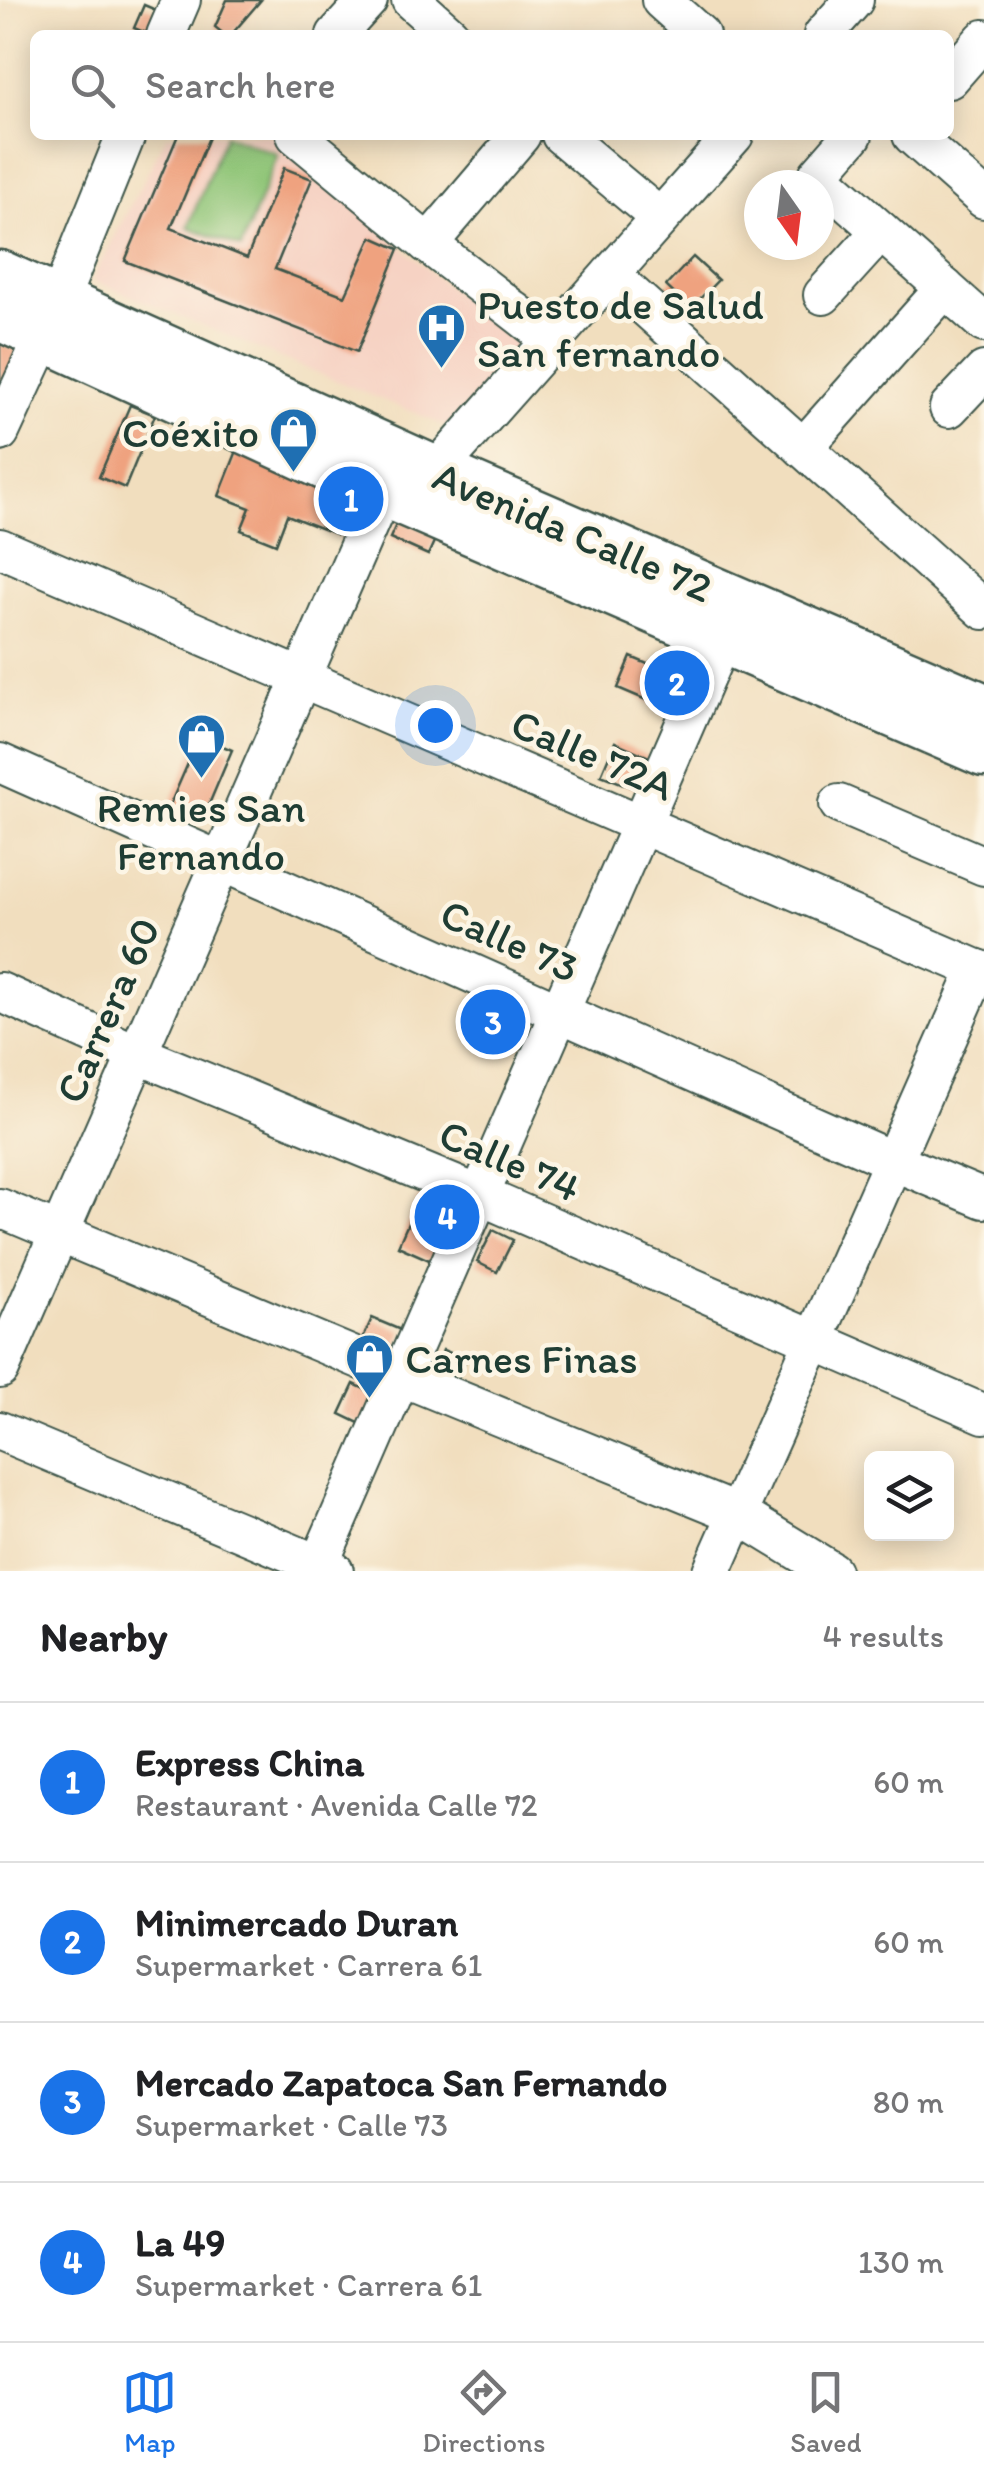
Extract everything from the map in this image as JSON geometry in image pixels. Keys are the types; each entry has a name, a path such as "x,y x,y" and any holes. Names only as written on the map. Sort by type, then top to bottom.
{"main road":[{"name":"Avenida Calle 72","path":"0,276 52,319 383,490 984,751"},
{"name":"Avenida Calle 72","path":"0,315 52,319 436,470 984,710"}],"street":[{"path":"341,30 368,0"},
{"path":"411,0 444,30"},
{"path":"661,0 694,30"},
{"path":"827,30 854,0"},
{"path":"954,73 984,39"},
{"path":"0,432 52,319 124,140"},
{"path":"302,140 552,340"},
{"path":"428,244 517,140"},
{"path":"567,140 660,218"},
{"path":"383,490 436,470 730,140"},
{"path":"849,140 818,175 984,323"},
{"path":"919,140 978,182"},
{"path":"823,295 881,231"},
{"path":"610,275 984,610"},
{"path":"803,448 945,288"},
{"path":"949,408 984,370"},
{"name":"Carrera 60","path":"0,1369 383,490"},
{"name":"Calle 72A","path":"0,548 981,970"},
{"path":"0,1431 323,1569 400,1376 722,639"},
{"name":"Calle 73","path":"0,763 984,1200"},
{"path":"839,804 984,866"},
{"path":"712,1571 981,970"},
{"name":"Calle 74","path":"0,992 984,1414"},
{"path":"0,1208 738,1514 830,1571"}],"shaded area":[{"path":"164,140 280,140 524,349 451,428 92,280"}],"green space":[{"path":"223,140 239,140 278,154 241,248 188,227"}],"building":[{"path":"227,0 261,0 235,30 215,27"},
{"path":"144,5 160,16 153,30 134,28"},
{"path":"176,140 208,140 171,228 247,258 284,168 312,179 275,269 345,296 372,237 399,249 357,352 125,261"},
{"path":"693,257 718,280 690,309 666,286"},
{"path":"0,343 24,353 0,389"},
{"path":"130,405 155,415 125,488 99,477"},
{"path":"238,448 360,496 343,537 287,515 276,544 241,530 250,508 219,496"},
{"path":"399,518 437,535 428,555 390,538"},
{"path":"631,657 685,680 672,711 618,688"},
{"name":"Remies San Fernando","path":"200,736 232,750 201,823 168,809"},
{"path":"615,742 649,757 636,789 601,775"},
{"path":"420,1196 451,1209 454,1222 436,1263 398,1246"},
{"path":"493,1230 513,1240 497,1272 477,1262"},
{"path":"372,1318 403,1331 389,1363 358,1349"},
{"path":"443,1350 466,1359 453,1391 433,1374"},
{"path":"354,1384 375,1398 365,1426 340,1414"}],"place":[{"name":"Puesto de Salud San fernando","path":"442,370"},
{"name":"Coéxito","path":"294,474"},
{"name":"Express China","path":"351,499"},
{"name":"Minimercado Duran","path":"677,683"},
{"name":"Remies San Fernando","path":"201,780"},
{"name":"Mercado Zapatoca San Fernando","path":"493,1022"},
{"name":"La 49","path":"447,1217"},
{"name":"Carnes Finas","path":"370,1400"}]}
